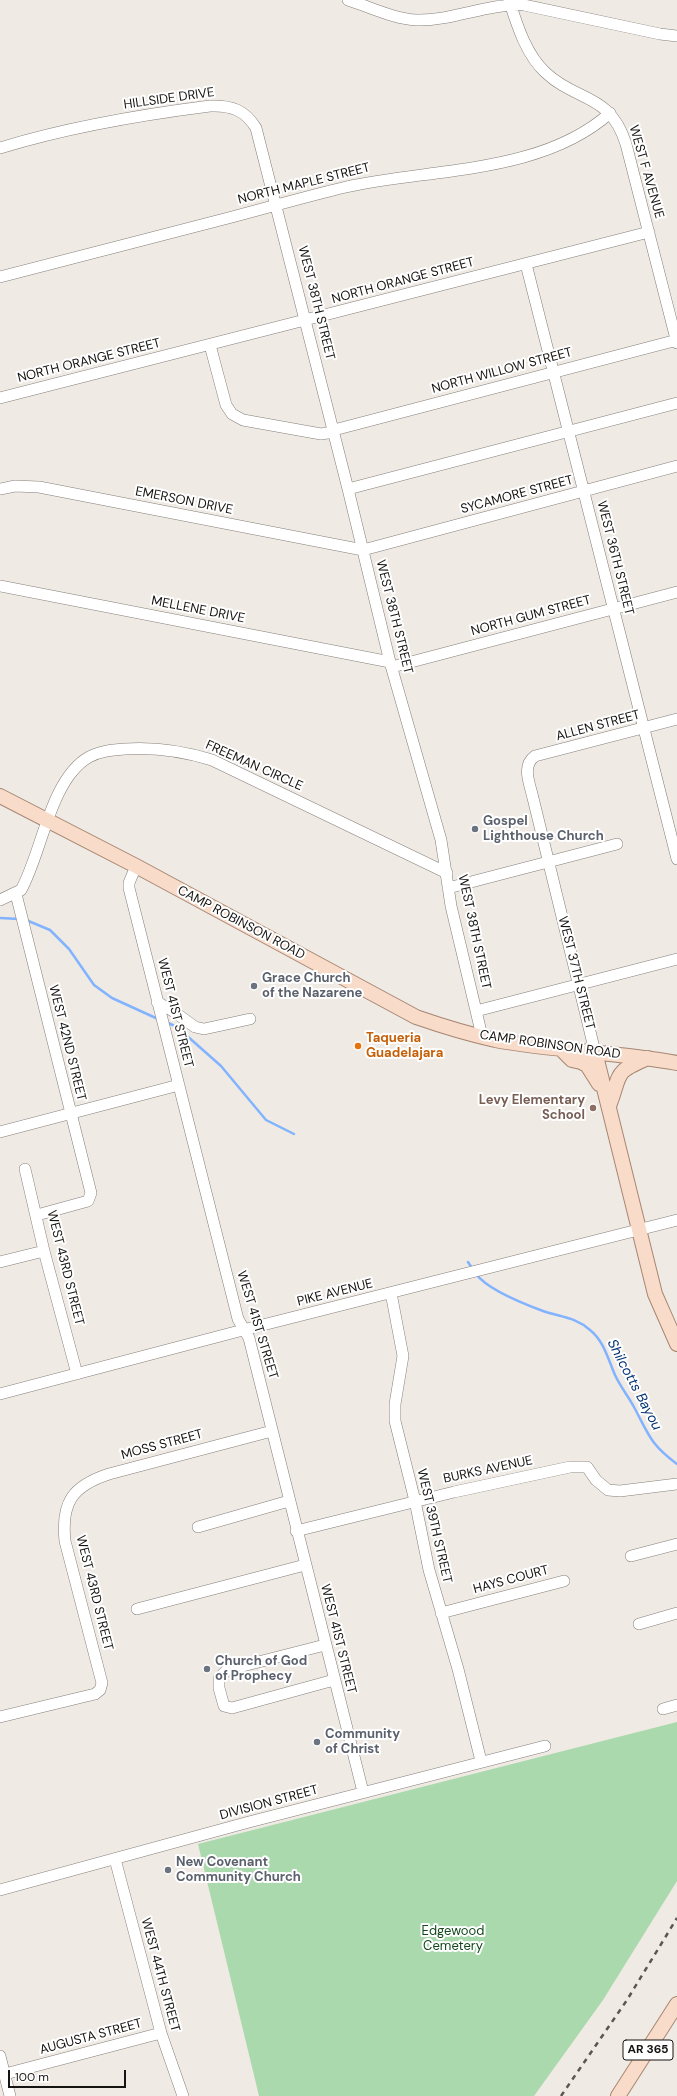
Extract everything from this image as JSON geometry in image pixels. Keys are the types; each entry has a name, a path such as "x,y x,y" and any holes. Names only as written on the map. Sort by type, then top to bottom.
{"main road":[{"name":"CAMP ROBINSON ROAD","path":"0,796 136,866 416,1017 450,1029 482,1036 560,1048 648,1058 677,1064"},
{"path":"560,1048 572,1060 587,1065 606,1092"},
{"name":"WEST 37TH STREET","path":"595,1052 655,1294 677,1344"},
{"path":"609,1107 618,1076 624,1069 648,1058"},
{"name":"AR 365","path":"618,2096 677,2004"}],"street":[{"path":"349,0 396,16 418,20 440,18 510,2 660,34 677,36"},
{"name":"WEST F AVENUE","path":"510,2 522,34 539,66 551,77 594,100 610,113 624,135 677,341"},
{"name":"HILLSIDE DRIVE","path":"0,148 67,130 119,120 210,106 231,107 245,114 256,128 276,206"},
{"name":"NORTH MAPLE STREET","path":"0,276 380,180 513,161 538,154 568,141 599,123 610,113"},
{"name":"WEST 38TH STREET","path":"276,206 334,431 391,665 441,840 448,888 482,1036"},
{"name":"NORTH ORANGE STREET","path":"0,398 306,321 649,232"},
{"name":"WEST 36TH STREET","path":"526,264 644,728 674,828 677,859"},
{"name":"NORTH WILLOW STREET","path":"210,345 226,405 237,417 321,434 553,373 569,367 677,341"},
{"path":"348,489 677,403"},
{"name":"SYCAMORE STREET","path":"363,550 677,466"},
{"name":"EMERSON DRIVE","path":"0,489 15,486 39,486 363,550"},
{"name":"MELLENE DRIVE","path":"0,586 391,665"},
{"name":"NORTH GUM STREET","path":"391,665 677,592"},
{"name":"ALLEN STREET","path":"529,763 535,756 677,719"},
{"name":"FREEMAN CIRCLE","path":"48,821 67,778 79,764 90,757 108,751 136,749 165,750 203,757 230,768 446,874"},
{"name":"WEST 37TH STREET","path":"529,763 527,773 531,792 595,1052"},
{"path":"0,900 16,894 21,890 26,882 48,821"},
{"path":"448,888 617,844"},
{"name":"WEST 41ST STREET","path":"136,866 129,883 129,888 238,1319 248,1338 288,1501 363,1792"},
{"name":"WEST 42ND STREET","path":"16,894 91,1193 90,1199 85,1202 37,1215"},
{"path":"476,1011 677,959"},
{"path":"158,1006 173,1011 195,1027 204,1029 250,1019"},
{"path":"0,1132 179,1085"},
{"name":"WEST 43RD STREET","path":"26,1169 44,1251 77,1374"},
{"name":"PIKE AVENUE","path":"1,1391 77,1374 243,1330 677,1220"},
{"path":"0,1262 44,1251"},
{"name":"WEST 39TH STREET","path":"391,1293 403,1356 395,1404 395,1421 415,1501 429,1570 481,1761"},
{"name":"MOSS STREET","path":"68,1502 81,1487 101,1476 272,1431"},
{"name":"BURKS AVENUE","path":"296,1531 415,1501 581,1466 587,1467 596,1480 608,1490 620,1491 677,1484"},
{"path":"198,1527 288,1501"},
{"name":"WEST 43RD STREET","path":"0,1717 89,1695 100,1690 102,1683 66,1541 64,1517 68,1502"},
{"path":"630,1556 677,1544"},
{"path":"137,1609 305,1565"},
{"name":"HAYS COURT","path":"441,1613 564,1581"},
{"path":"639,1624 677,1614"},
{"path":"325,1645 227,1670 219,1678 219,1688 224,1706 232,1708 334,1680"},
{"path":"663,1709 677,1705"},
{"name":"DIVISION STREET","path":"0,1890 363,1792 545,1746"},
{"name":"WEST 44TH STREET","path":"115,1859 161,2034 183,2096"},
{"name":"AUGUSTA STREET","path":"5,2074 161,2034"},
{"path":"0,2056 10,2096"}],"green space":[{"name":"Edgewood Cemetery","path":"677,1722 677,1881 603,2000 534,2096 259,2096 198,1844"}],"waterway":[{"path":"0,918 19,919"},
{"path":"26,920 50,930 69,949 94,985 112,998 158,1019"},
{"path":"166,1022 177,1027 221,1066 266,1120 294,1134"},
{"name":"Shilcotts Bayou","path":"468,1262 472,1268"},
{"name":"Shilcotts Bayou","path":"476,1274 497,1291 526,1305 579,1322 595,1334 605,1351 617,1379 655,1445 677,1464"}],"railway":[{"path":"561,2096 627,2000 677,1918"}],"place":[{"name":"Gospel Lighthouse Church","path":"475,829"},
{"name":"Grace Church of the Nazarene","path":"254,986"},
{"name":"Taqueria Guadelajara","path":"358,1046"},
{"name":"Levy Elementary School","path":"593,1108"},
{"name":"Church of God of Prophecy","path":"207,1669"},
{"name":"Community of Christ","path":"317,1742"},
{"name":"New Covenant Community Church","path":"168,1870"}]}
